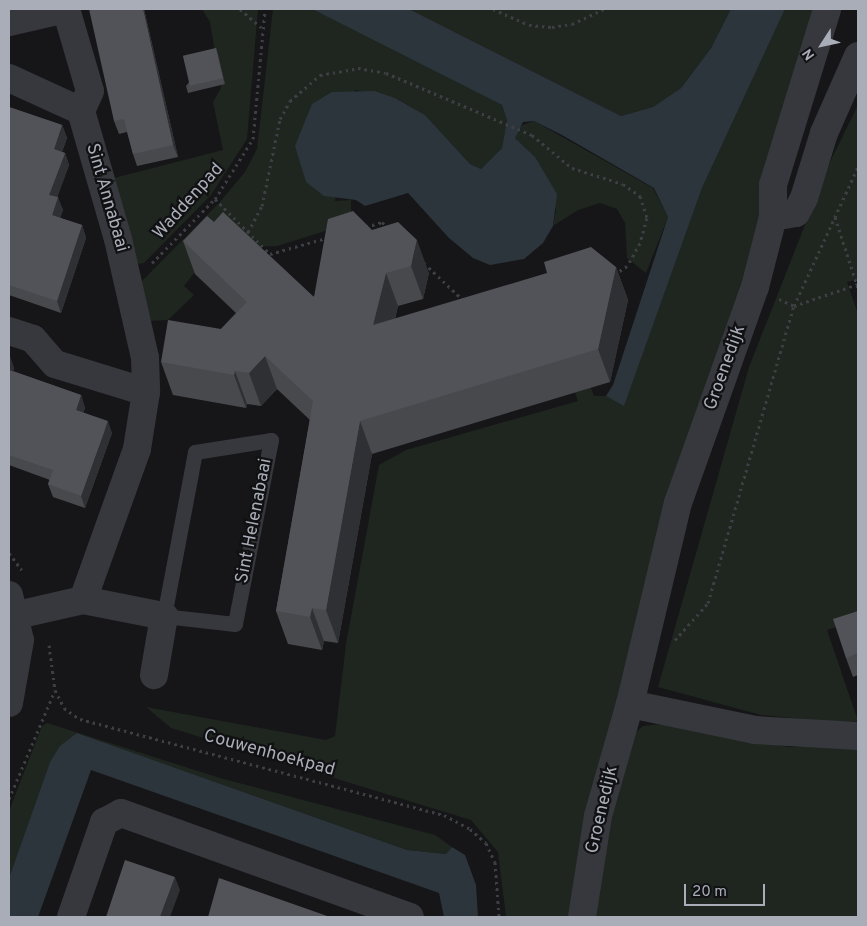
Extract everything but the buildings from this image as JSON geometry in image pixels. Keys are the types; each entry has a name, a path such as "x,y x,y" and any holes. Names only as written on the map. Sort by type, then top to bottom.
{"street":[{"path":"9,22 66,9 90,90 81,111 9,78"},
{"name":"Groenedijk","path":"582,917 598,816 630,704 678,503 755,288 773,217 773,185 827,9"},
{"path":"773,217 796,213 824,133 858,56"},
{"name":"Sint Annabaai","path":"81,111 129,286"},
{"path":"83,600 137,449 146,392 145,358 129,286"},
{"path":"9,331 33,339 55,364 146,392"},
{"name":"Sint Helenabaai","path":"23,606 83,600 164,616 154,675"},
{"path":"9,703 18,666 23,606"},
{"path":"630,704 755,730 858,736"},
{"path":"71,917 104,822 121,813 410,917"}],"lane":[{"name":"Sint Helenabaai","path":"271,440 235,624 164,616 195,452 271,440"}],"path":[{"path":"240,9 261,27"},
{"name":"Waddenpad","path":"129,286 215,199 253,139 261,27 265,9"},
{"path":"492,9 529,25 552,27 572,24 604,9"},
{"path":"248,232 262,206 280,118 290,101 320,75 358,68 386,73 521,131 547,146 572,168 623,184 640,196 647,218 640,244 627,266 605,275"},
{"path":"669,647 708,603 794,306 858,167"},
{"path":"215,199 270,254 336,236"},
{"path":"794,306 858,286 835,216"},
{"path":"364,228 382,222 396,235"},
{"path":"416,255 470,307"},
{"name":"Couwenhoekpad","path":"23,606 55,690 64,708 80,719 444,815 470,829 486,844 495,862 499,917"},
{"path":"9,799 55,690"}],"shaded area":[{"path":"202,9 258,9 247,139 211,195 144,263 137,264 106,180 223,150 213,102 221,88 210,22"},
{"path":"273,9 312,9 502,105 507,120 502,148 481,169 470,164 425,115 395,98 355,90 335,201 351,200 351,223 277,246 246,247 194,273 184,286 194,295 168,320 147,321 141,282 219,203 245,172 257,149"},
{"path":"312,9 409,9 621,116 653,107 681,88 711,48 731,9 785,9 702,188 624,406 606,396 613,385 668,217 654,188 562,135 534,121 523,122 515,138 535,157 557,194 553,226 543,243 524,259 490,265 473,258 449,238 408,193 365,206 356,200 324,196 306,182 295,146 312,104 332,92 374,91 395,98 425,115 470,164 481,169 502,148 507,120 502,105"},
{"path":"409,9 731,9 711,48 681,88 653,107 621,116"},
{"path":"785,9 841,9 768,181 769,244 718,381 574,917 506,917 498,852 471,820 171,728 146,707 326,740 335,736 346,644 379,465 406,450 578,401 568,371 583,368 594,396 606,396 624,405 702,188"},
{"path":"858,105 858,279 847,282 858,314 858,620 827,630 858,721 833,722 761,715 658,687 749,367 829,164"},
{"path":"534,121 653,188 668,217 646,273 627,258 625,223 617,209 600,203 578,210 553,226 556,210 535,157 515,138 517,127"},
{"path":"47,723 220,778 435,835 452,847 446,854 407,850 77,733 50,762 9,878 9,811 42,726"},
{"path":"662,724 789,747 858,745 858,917 594,917 606,838 633,735 643,726"},
{"path":"77,733 407,850 446,854 452,847 465,855 476,885 478,917 444,917 439,893 91,770 38,917 9,917 9,878 50,762 60,746"}]}
